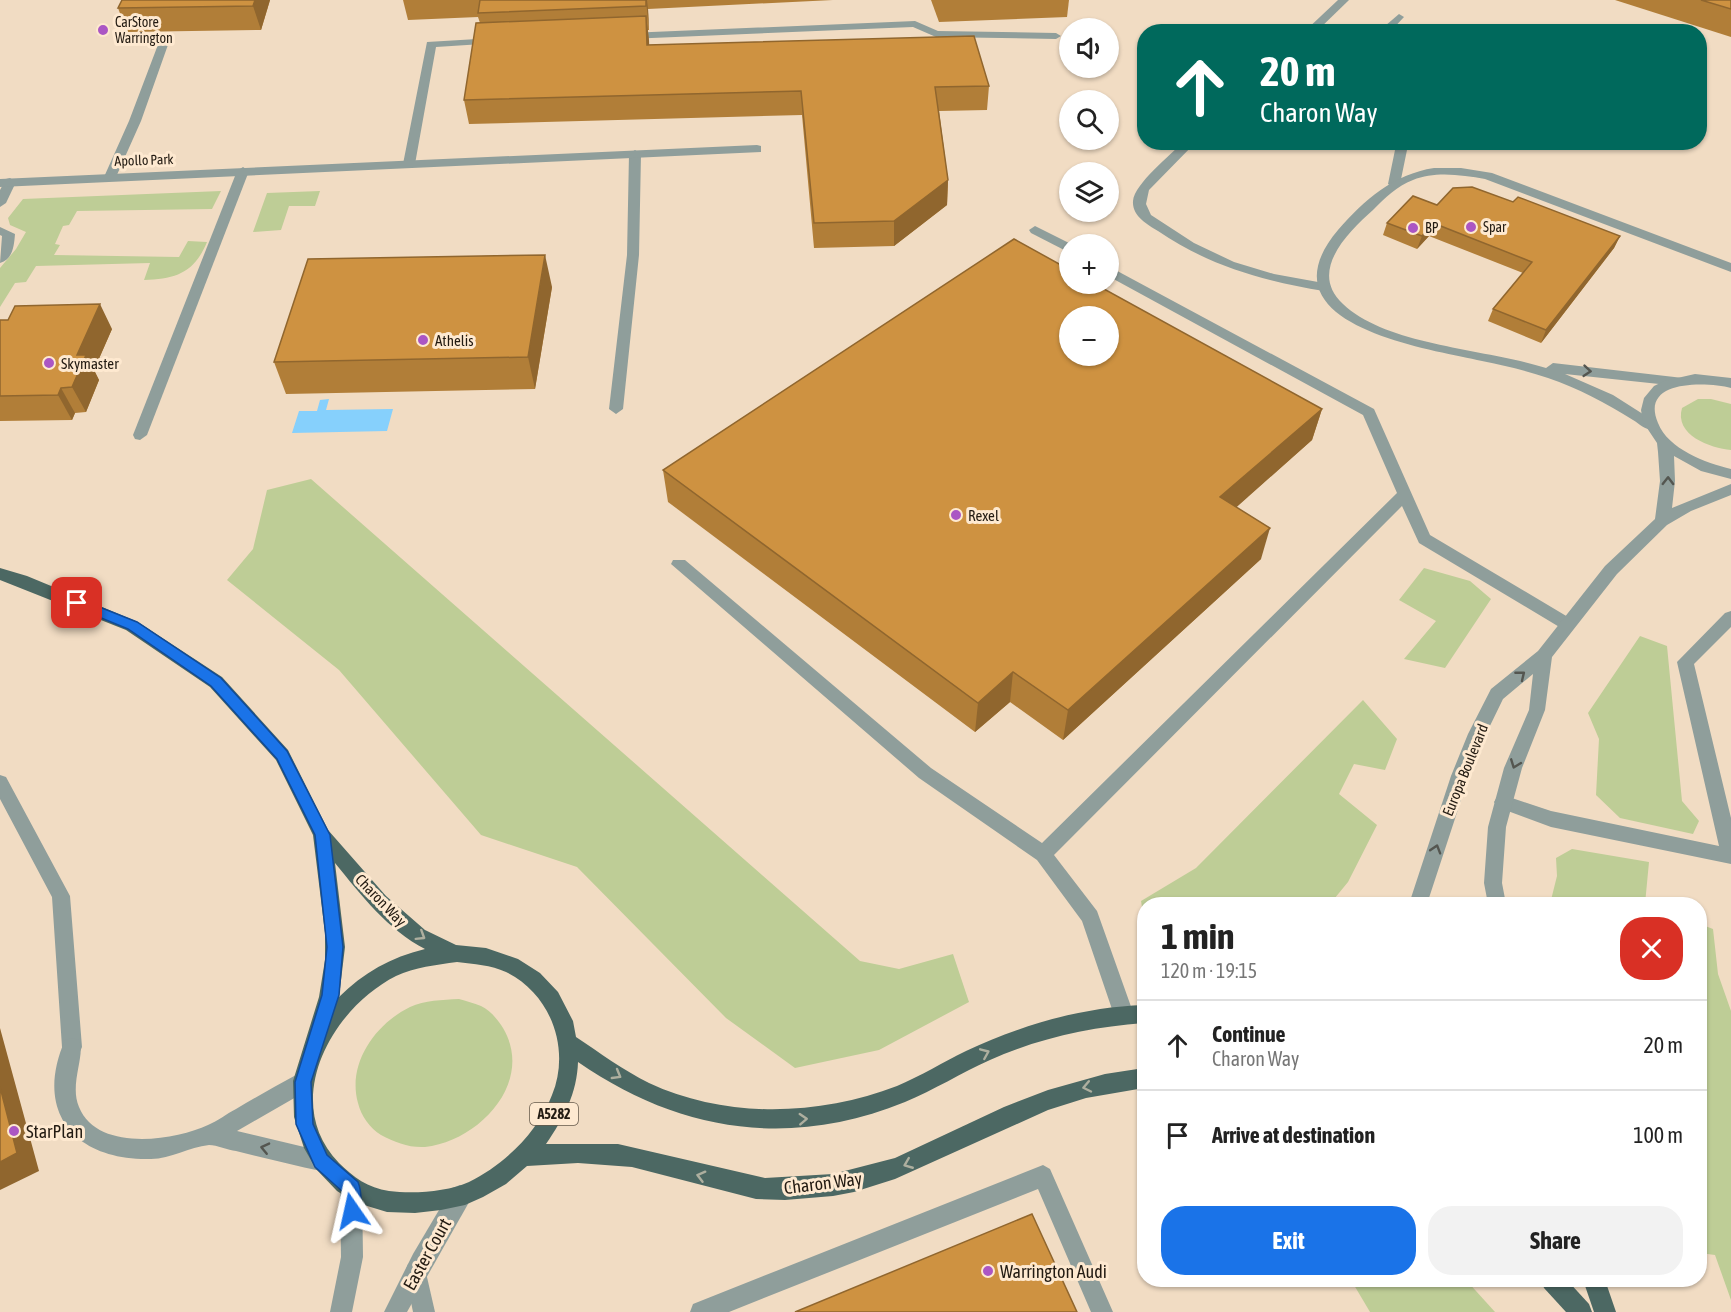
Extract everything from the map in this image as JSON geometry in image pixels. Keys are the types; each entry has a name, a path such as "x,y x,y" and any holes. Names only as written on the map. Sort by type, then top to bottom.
{"main road":[{"name":"Charon Way","path":"0,573 132,626 216,682 282,755 322,835 386,909 418,936 450,952"},
{"name":"Charon Way","path":"316,1041 330,995 335,947 322,835"},
{"name":"A5282","path":"450,952 485,955 515,966 542,984 560,1011 568,1043 567,1081 551,1121 524,1156 494,1179 460,1196 422,1203 385,1201 351,1188 321,1161 304,1124 303,1082 316,1041 340,1007 373,979 410,961 450,952"},
{"path":"568,1043 627,1082 683,1106 727,1116 771,1120 814,1118 858,1108 902,1093 986,1052 1029,1036 1074,1023 1134,1015"},
{"name":"Charon Way","path":"524,1156 599,1152 632,1157 720,1181 758,1188 834,1185 873,1177 909,1164 1034,1104 1077,1089 1137,1079"},
{"path":"1558,1287 1581,1312"},
{"path":"1596,1287 1605,1312"}],"street":[{"path":"1318,24 1344,0"},
{"path":"1392,24 1399,17"},
{"path":"620,36 915,24 936,34 1056,36"},
{"path":"409,164 431,44 502,41"},
{"path":"110,177 135,121 164,42"},
{"path":"409,164 412,149"},
{"name":"Apollo Park","path":"5,183 757,149"},
{"path":"1182,150 1143,189 1138,200 1139,209 1146,218 1228,266 1284,281 1323,287"},
{"path":"1394,184 1401,150"},
{"path":"616,409 633,255 635,154"},
{"path":"1731,268 1488,176 1460,171 1432,170 1411,175 1394,184 1357,218 1333,246 1324,263 1322,274 1323,287 1333,302 1347,315 1374,329 1528,366 1598,393 1652,426 1664,442 1689,459 1731,474"},
{"path":"140,435 243,171"},
{"path":"0,203 5,183"},
{"path":"1035,230 1059,243"},
{"path":"0,231 9,234 7,250 0,259"},
{"path":"1119,276 1369,412 1424,539 1567,624"},
{"path":"1528,366 1678,381"},
{"path":"1652,426 1648,411 1652,398 1662,387 1678,381 1698,378 1728,382"},
{"path":"1662,520 1668,480 1664,442"},
{"name":"Europa Boulevard","path":"1420,897 1460,776 1497,694 1544,657 1567,624 1611,570 1662,520 1686,507 1731,489"},
{"path":"1043,854 1405,494"},
{"path":"679,564 925,773 1043,854 1090,917 1134,1015"},
{"path":"1503,802 1551,819 1731,856 1685,662 1731,617"},
{"name":"Europa Boulevard","path":"1496,897 1493,883 1494,852 1503,802 1513,768 1537,710 1544,657"},
{"path":"0,782 61,896 72,1047 64,1071 67,1102 75,1125 93,1139 122,1149 151,1150 208,1135 303,1082"},
{"path":"208,1135 321,1161"},
{"path":"701,1312 1043,1176 1102,1312"},
{"path":"341,1312 352,1257 351,1188"},
{"name":"Easter Court","path":"396,1312 416,1272 460,1196"},
{"path":"416,1272 424,1312"}],"green space":[{"path":"221,191 212,209 77,211 69,225 63,226 55,244 60,245 54,255 179,257 188,241 207,242 196,261 183,272 166,278 144,280 150,263 36,266 26,282 15,283 0,307 0,268 16,249 26,232 10,225 8,218 23,199"},
{"path":"320,191 315,206 289,206 281,230 253,232 267,193"},
{"path":"1698,399 1711,399 1731,404 1731,450 1704,443 1688,433 1683,426 1682,408"},
{"path":"311,479 860,961 899,969 953,954 969,1002 879,1050 795,1068 726,1018 577,867 481,835 339,670 227,580 253,549 267,490"},
{"path":"1424,568 1470,581 1491,599 1445,668 1404,659 1436,621 1399,600"},
{"path":"1640,636 1667,646 1682,801 1699,821 1693,834 1620,818 1596,795 1599,739 1588,713"},
{"path":"1363,700 1397,739 1385,770 1354,764 1339,794 1377,825 1348,882 1336,897 1148,897 1196,868"},
{"path":"1572,849 1649,862 1646,897 1552,897 1557,876 1556,858"},
{"path":"1707,927 1713,929 1718,974 1731,1011 1731,1300 1715,1255 1707,1254"},
{"path":"459,999 484,1008 494,1015 503,1028 511,1048 512,1069 507,1088 496,1106 482,1121 445,1142 425,1147 413,1147 381,1135 366,1121 358,1103 357,1074 360,1060 367,1047 386,1024 397,1014 410,1007 440,1000"},
{"path":"1355,1287 1472,1287 1495,1312 1370,1312"}],"water":[{"path":"329,399 326,410 393,409 387,431 292,433 299,411 317,411 320,400"}],"building":[{"path":"122,0 255,0 253,6 118,8"},
{"path":"480,0 646,0 646,6 478,13"},
{"path":"1701,0 1731,0 1731,9"},
{"path":"646,16 647,45 974,36 989,86 935,87 948,180 894,221 814,223 801,91 464,100 476,23"},
{"path":"1472,187 1513,202 1518,197 1620,236 1546,330 1493,309 1532,262 1433,223 1422,236 1387,223 1413,196 1437,205 1453,188"},
{"name":"Rexel","path":"1014,239 1059,264 1059,294 1113,294 1322,409 1220,497 1270,528 1068,710 1013,672 978,703 663,470"},
{"name":"Athelis","path":"545,255 528,357 274,362 308,259"},
{"path":"100,304 77,355 86,355 72,387 61,388 58,395 0,396 0,320 8,320 15,306"},
{"path":"0,1087 17,1153 0,1162"},
{"name":"Warrington Audi","path":"1032,1214 1077,1312 795,1312"}],"place":[{"name":"CarStore Warrington","path":"103,30"},
{"name":"Spar","path":"1471,227"},
{"name":"BP","path":"1413,228"},
{"name":"Athelis","path":"423,340"},
{"name":"Skymaster","path":"49,363"},
{"name":"Rexel","path":"956,515"},
{"name":"StarPlan","path":"14,1131"},
{"name":"Warrington Audi","path":"988,1271"}],"route":[{"path":"77,603 132,626 216,682 282,755 322,835 335,947 330,995 303,1082 304,1124 321,1161 351,1188 352,1211"}]}
